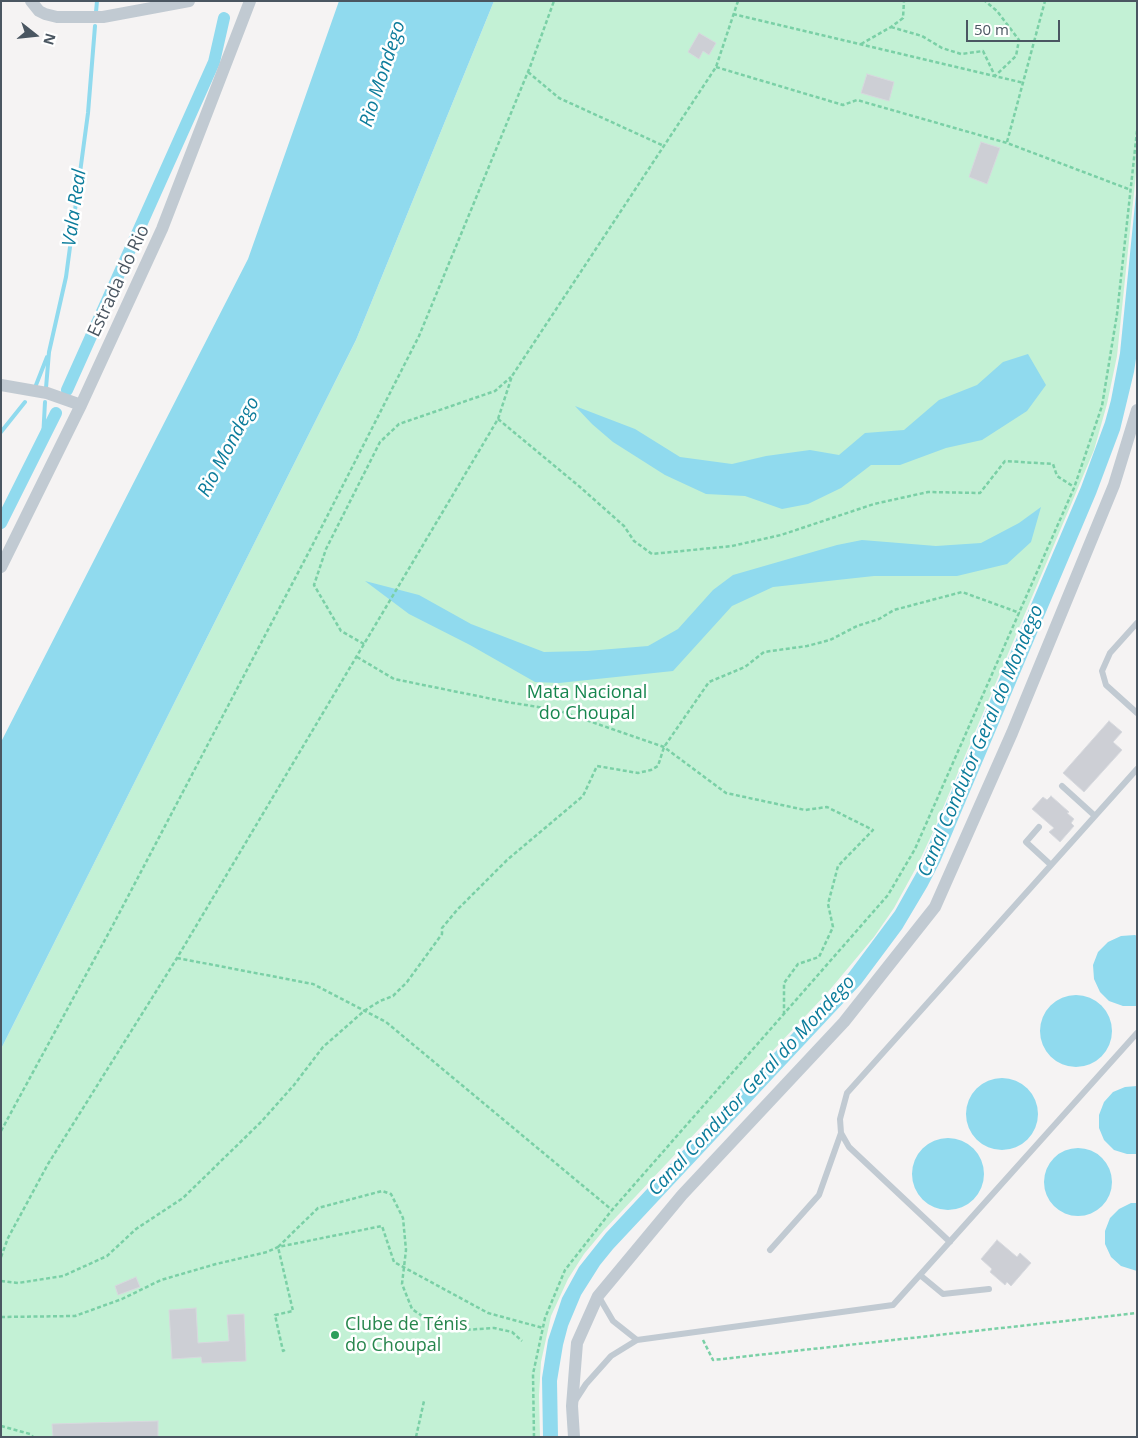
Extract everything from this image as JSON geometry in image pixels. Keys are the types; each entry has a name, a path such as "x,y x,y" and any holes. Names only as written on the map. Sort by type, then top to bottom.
{"street":[{"path":"31,1 39,11 57,17 103,17 189,1"},
{"name":"Estrada do Rio","path":"1,567 81,405 162,229 250,1"},
{"path":"1,384 47,393 81,405"},
{"path":"574,1437 572,1406 577,1343 598,1296 682,1195 844,1022 935,907 1012,733 1132,444 1137,410"}],"lane":[{"path":"1137,623 1110,653 1102,671 1106,685 1137,713"},
{"path":"770,1250 819,1195 840,1133 840,1119 847,1094 1137,769"},
{"path":"1062,786 1095,816"},
{"path":"1039,827 1026,842 1051,865"},
{"path":"572,1406 586,1384 611,1356 637,1340 893,1305 1137,1034"},
{"path":"840,1133 849,1147 950,1242"},
{"path":"920,1275 943,1294 989,1289"},
{"path":"598,1296 613,1321 637,1340"}],"path":[{"path":"1,1131 114,925 312,546 419,336 528,72 554,1"},
{"path":"364,644 341,631 314,585 326,549 380,442 398,424 496,391 512,376 716,67 738,1"},
{"path":"861,44 891,28 903,18 904,1"},
{"path":"985,1 997,11 1018,40 1016,56 994,76"},
{"path":"1007,142 1046,1"},
{"path":"733,14 1024,82"},
{"path":"891,28 922,36 942,48 961,54 983,51 994,76"},
{"path":"716,67 843,105 857,100 1007,142 1131,190"},
{"path":"528,72 559,98 664,146"},
{"path":"534,1437 534,1374 545,1318 565,1270 612,1210 888,895 915,850 1074,488 1102,406 1117,314 1137,131"},
{"path":"1,1257 8,1238 48,1164 177,958 498,419 512,376"},
{"path":"498,419 580,487 624,526 634,542 652,554 732,546 781,535 874,504 928,492 980,493 1006,461 1053,464 1057,476 1074,488"},
{"path":"1,1281 18,1283 63,1276 107,1256 136,1229 183,1198 222,1161 294,1085 323,1047 364,1011 380,1001 393,996 407,982 442,934 442,928 457,910 507,860 583,796 597,766 638,773 658,766 664,747 709,682 746,667 764,652 807,646 830,640 857,626 879,619 894,610 962,592 1020,613"},
{"path":"356,657 394,679 557,710 664,747 726,793 805,810 827,807 873,830 838,866 828,904 834,927 819,958 798,964 784,983 784,1014"},
{"path":"177,958 313,984 386,1022 612,1210"},
{"path":"278,1247 318,1208 382,1192 391,1194 404,1218 406,1250 402,1284 412,1309 438,1327 464,1330 494,1328 512,1332 522,1341"},
{"path":"1,1317 75,1316 122,1299 161,1280 267,1252 278,1247 382,1226 394,1262 488,1313 543,1328"},
{"path":"278,1247 293,1312 275,1315 283,1350 285,1350"},
{"path":"698,1331 713,1360 1137,1313"},
{"path":"416,1437 424,1401"},
{"path":"1,1426 30,1434 33,1437"}],"green space":[{"name":"Mata Nacional do Choupal","path":"494,1 1137,1 1137,164 1117,356 1107,404 1094,450 932,834 894,908 874,937 828,992 604,1230 584,1254 568,1279 551,1316 541,1362 539,1395 540,1437 1,1437 1,1049 356,340"}],"water":[{"name":"Rio Mondego","path":"339,1 494,1 356,340 1,1049 1,742 248,259"},
{"name":"Canal Condutor Geral do Mondego","path":"1137,184 1137,352 1120,430 1096,494 940,862 902,929 861,984 600,1265 581,1295 568,1326 563,1345 557,1381 558,1437 543,1437 542,1378 548,1340 562,1298 579,1267 606,1233 848,974 895,911 918,870 1081,487 1105,422 1120,353"},
{"path":"1028,354 1046,385 1027,411 982,440 946,448 900,465 871,465 841,488 808,504 782,509 745,496 706,494 665,475 613,442 575,406 635,429 680,457 732,464 766,456 810,450 839,455 865,433 904,430 939,400 977,385 1003,362"},
{"path":"1041,507 1031,542 1007,564 957,576 874,576 773,587 732,606 673,671 559,683 535,682 470,645 409,614 365,581 419,595 471,624 544,652 648,646 678,629 713,590 733,575 837,545 862,540 936,546 981,543 1019,523"},
{"path":"1121,936 1137,936 1137,1006 1123,1006 1109,1001 1100,992 1094,979 1093,965 1098,952 1108,942"},
{"path":"1076,995 1096,1001 1106,1011 1112,1031 1106,1051 1096,1061 1076,1067 1056,1061 1046,1051 1040,1031 1046,1011 1056,1001"},
{"path":"1002,1078 1022,1084 1032,1094 1038,1114 1032,1134 1022,1144 1002,1150 982,1144 972,1134 966,1114 972,1094 982,1084"},
{"path":"1137,1086 1137,1154 1127,1154 1114,1150 1104,1140 1099,1128 1099,1115 1104,1102 1113,1092 1125,1087"},
{"path":"948,1138 968,1144 978,1154 984,1174 978,1194 968,1204 948,1210 928,1204 918,1194 912,1174 918,1154 928,1144"},
{"path":"1078,1148 1091,1151 1102,1158 1109,1169 1112,1182 1109,1195 1102,1206 1091,1213 1078,1216 1065,1213 1054,1206 1047,1195 1044,1182 1047,1169 1054,1158 1065,1151"},
{"path":"1131,1203 1137,1203 1137,1271 1121,1266 1111,1257 1105,1244 1105,1231 1110,1218 1119,1209"}],"building":[{"path":"699,33 716,43 709,55 703,51 699,59 688,52"},
{"path":"867,74 894,82 889,101 861,93"},
{"path":"981,142 1000,148 987,184 969,177"},
{"path":"1109,721 1122,732 1113,742 1122,750 1084,792 1063,773"},
{"path":"1051,796 1074,819 1071,823 1074,826 1060,842 1049,832 1054,828 1032,809 1043,797 1047,800"},
{"path":"997,1240 1017,1257 1020,1253 1031,1263 1011,1286 1007,1282 1005,1285 990,1272 992,1269 981,1259"},
{"path":"136,1277 140,1287 118,1295 115,1286"},
{"path":"196,1308 198,1343 229,1341 227,1315 244,1314 246,1361 202,1363 201,1357 172,1359 169,1310"},
{"path":"158,1421 158,1437 53,1437 52,1424"}],"waterway":[{"name":"Vala Real","path":"96,12 97,1"},
{"path":"67,390 214,62 224,18"},
{"name":"Vala Real","path":"46,388 49,352 66,277 88,113 95,26"},
{"path":"36,385 47,357"},
{"path":"1,432 25,402"},
{"name":"Vala Real","path":"43,439 45,402"},
{"path":"1,523 56,413"}],"place":[{"name":"Clube de Ténis do Choupal","path":"335,1335"}]}
